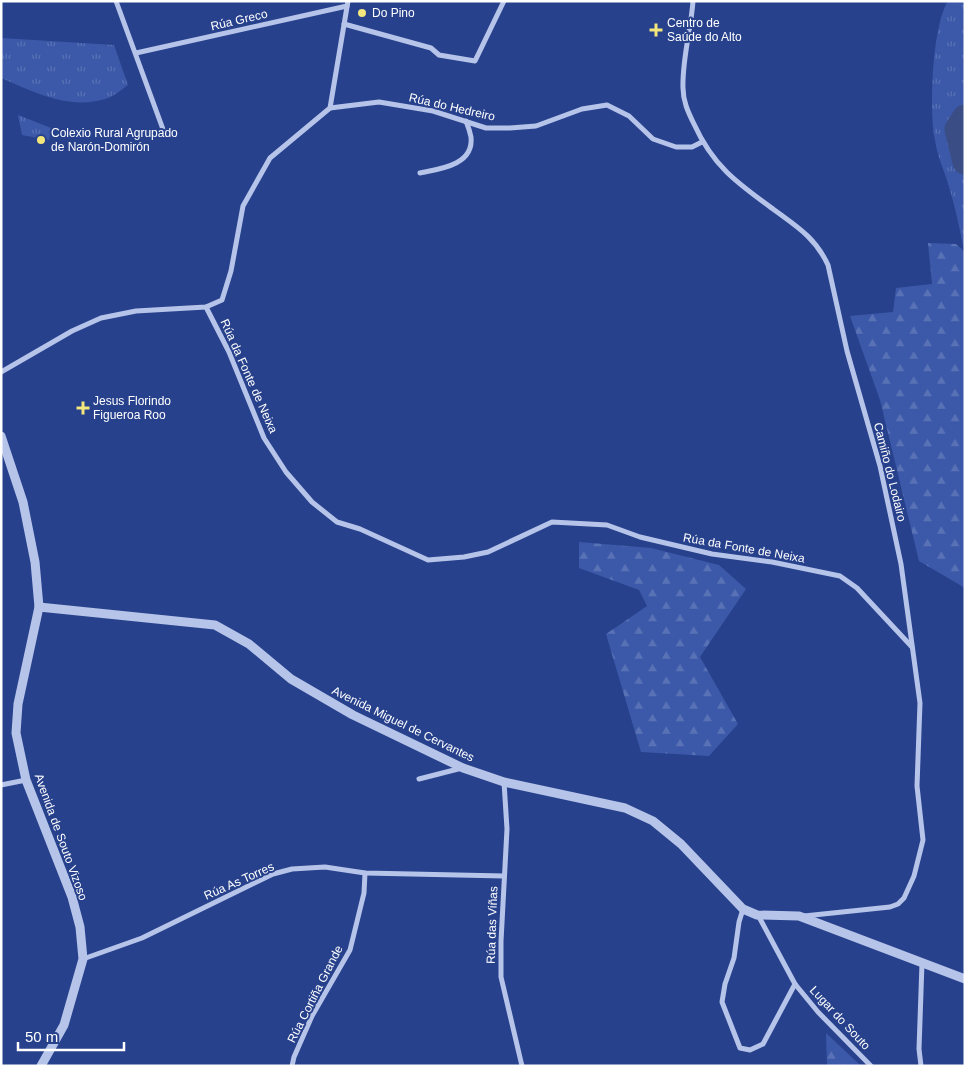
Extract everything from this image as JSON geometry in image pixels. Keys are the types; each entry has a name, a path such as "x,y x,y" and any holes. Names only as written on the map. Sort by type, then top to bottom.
{"street":[{"path":"116,1 164,132"},
{"path":"344,24 431,48 439,55 475,61 504,1"},
{"name":"Camiño do Lodairo","path":"693,1 683,88 687,110 702,142 735,182 812,240 828,265 847,351 880,466 901,564 920,703 916,786 923,840 914,876 904,898 898,904 890,907 798,916"},
{"path":"1,372 72,331 101,318 136,311 206,307 222,300 231,271 243,206 270,158 330,108 348,4"},
{"name":"Rúa Greco","path":"136,53 348,4"},
{"name":"Rúa do Hedreiro","path":"330,108 379,102 433,111 486,128 510,128 536,126 582,109 607,105 629,116 653,139 676,148 692,147 702,142"},
{"path":"420,172 454,166 467,154 471,139 466,121"},
{"name":"Rúa da Fonte de Neixa","path":"206,307 229,352 264,438 292,480 312,502 337,522 428,560 464,557 488,552 552,522 607,525 640,537 712,554 772,562 840,576 857,588 912,647"},
{"name":"Avenida de Souto Vizoso","path":"1,436 22,502 35,562 39,606 18,704 16,734 26,780 72,897 80,927 83,960 64,1025 41,1066"},
{"name":"Avenida Miguel de Cervantes","path":"39,606 215,625 249,644 290,680 353,715 462,768 504,782 625,808 653,821 681,844 743,909 757,915 798,916 965,979"},
{"path":"420,779 462,768"},
{"path":"1,785 26,780"},
{"name":"Rúa das Viñas","path":"504,782 507,830 501,977 522,1066"},
{"name":"Rúa As Torres","path":"83,960 142,938 272,874 292,869 325,867 365,873 504,876"},
{"name":"Rúa Cortiña Grande","path":"292,1066 294,1056 312,1016 350,950 364,893 365,873"},
{"name":"Lugar do Souto","path":"743,909 739,922 734,958 725,984 722,1002 740,1048 750,1050 763,1044 795,984"},
{"name":"Lugar do Souto","path":"757,915 795,984 818,1012 870,1066"},
{"path":"921,1066 919,1049 922,963"}],"green space":[{"path":"948,1 965,1 965,254 954,204 937,152 933,126 932,89 935,48 938,29"},
{"path":"1,38 114,45 128,85 111,97 91,102 65,101 39,94 1,78"},
{"path":"18,115 51,128 49,140 22,135"},
{"path":"928,243 956,244 965,252 965,588 919,561 880,400 850,316 893,312 896,288 932,284"},
{"path":"579,542 651,548 719,565 746,589 700,657 738,724 709,756 641,752 606,634 647,606 639,590 579,568"},
{"path":"826,1033 861,1066 826,1066"}],"waterway":[{"path":"965,117 957,129 965,162"}],"place":[{"name":"Do Pino","path":"362,13"},
{"name":"Centro de Saúde do Alto","path":"656,30"},
{"name":"Colexio Rural Agrupado de Narón-Domirón","path":"41,140"},
{"name":"Jesus Florindo Figueroa Roo","path":"83,408"}]}
